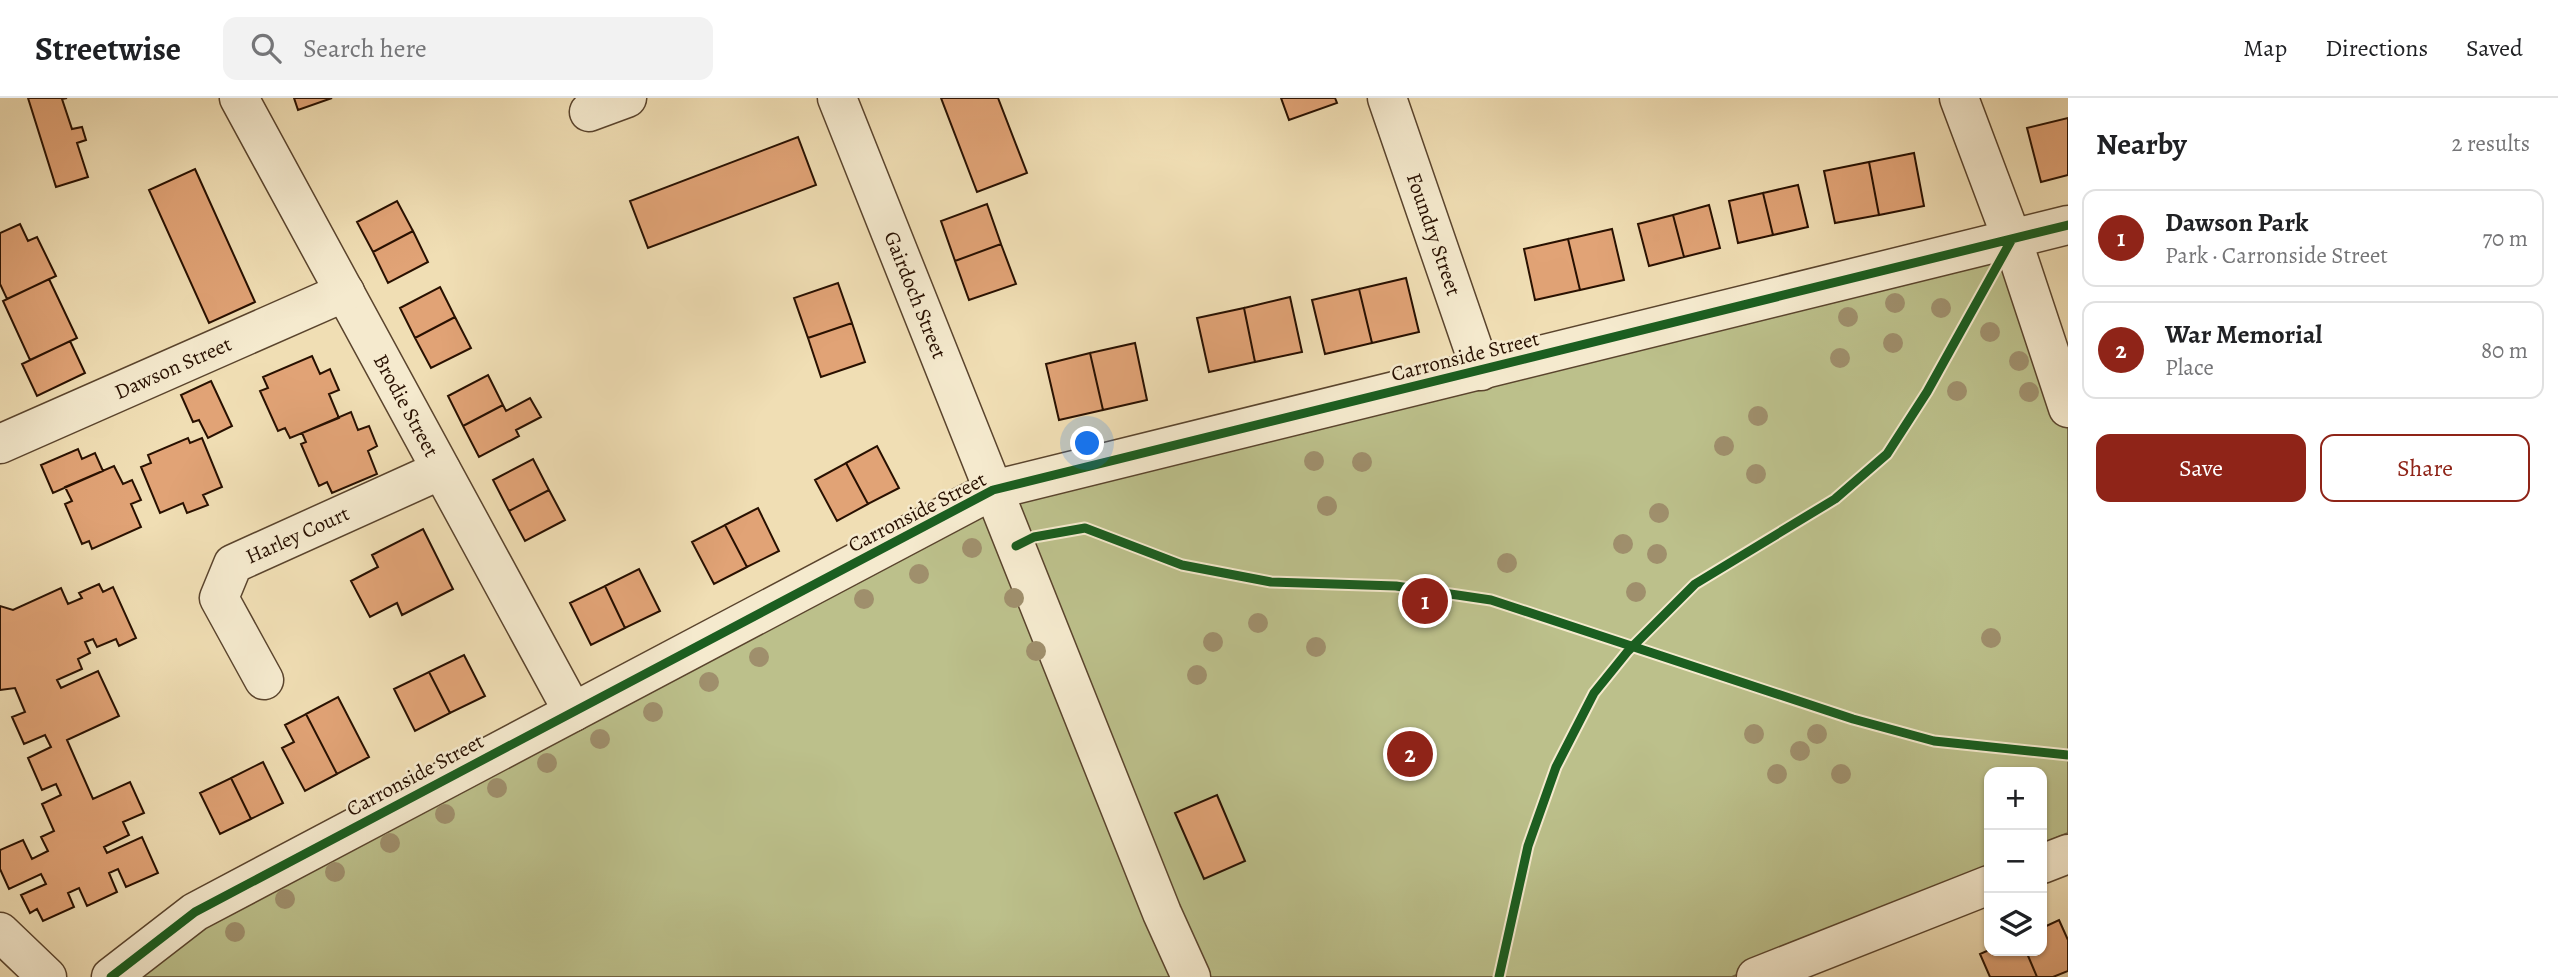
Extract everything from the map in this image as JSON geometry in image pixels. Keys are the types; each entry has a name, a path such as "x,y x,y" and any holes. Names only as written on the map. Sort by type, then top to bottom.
{"street":[{"name":"Brodie Street","path":"239,98 573,712"},
{"path":"589,111 627,98"},
{"name":"Gairdoch Street","path":"837,98 1162,913 1191,977"},
{"name":"Foundry Street","path":"1387,98 1481,371"},
{"path":"1959,98 2012,239 2068,408"},
{"name":"Carronside Street","path":"111,977 195,912 993,490 2068,225"},
{"name":"Dawson Street","path":"0,444 345,292"},
{"name":"Harley Court","path":"264,680 219,598 233,564 441,470"},
{"path":"2047,862 2068,854"},
{"path":"1756,977 1984,887"},
{"path":"0,932 47,977"}],"green space":[{"path":"2012,239 2068,408 2068,833 2047,842 2047,767 1984,767 1984,869 1732,977 111,977 993,490"}],"building":[{"path":"28,98 67,98 62,99 72,129 82,127 86,140 77,143 88,177 56,187"},
{"path":"294,98 332,98 298,110"},
{"path":"941,98 998,98 1027,173 977,192"},
{"path":"1281,98 1335,98 1337,103 1289,120"},
{"path":"2068,118 2068,175 2041,182 2027,128"},
{"path":"798,137 816,185 648,248 630,201"},
{"path":"1914,153 1924,206 1879,215 1869,162"},
{"path":"1869,162 1879,215 1835,223 1824,171"},
{"path":"195,169 255,302 209,323 149,190"},
{"path":"1798,185 1808,227 1773,235 1763,193"},
{"path":"1763,193 1773,235 1738,243 1729,201"},
{"path":"397,201 413,231 373,252 357,222"},
{"path":"987,204 1001,244 955,261 941,221"},
{"path":"1709,205 1720,248 1684,257 1673,215"},
{"path":"1673,215 1684,257 1649,266 1638,224"},
{"path":"20,224 28,241 37,237 56,276 7,299 0,284 0,233"},
{"path":"1612,229 1624,280 1580,290 1568,239"},
{"path":"413,231 428,262 388,283 373,252"},
{"path":"1568,239 1580,290 1535,300 1524,249"},
{"path":"1001,244 1016,284 969,300 955,261"},
{"path":"1406,278 1419,332 1372,343 1359,289"},
{"path":"49,279 77,338 30,360 3,301"},
{"path":"838,283 852,323 808,338 794,298"},
{"path":"440,287 455,317 415,338 400,308"},
{"path":"1359,289 1372,343 1325,354 1312,300"},
{"path":"1290,297 1302,352 1255,362 1244,308"},
{"path":"1244,308 1255,362 1209,372 1197,318"},
{"path":"455,317 471,348 431,368 415,338"},
{"path":"852,323 865,362 821,377 808,338"},
{"path":"70,341 85,373 37,396 22,364"},
{"path":"1135,343 1147,400 1103,410 1090,353"},
{"path":"1090,353 1103,410 1059,420 1046,364"},
{"path":"312,356 320,374 330,369 339,390 329,394 339,418 290,438 285,428 278,431 260,391 268,388 263,377"},
{"path":"488,375 503,405 463,426 448,396"},
{"path":"211,381 232,426 208,438 199,420 193,422 181,395"},
{"path":"530,398 541,417 516,430 519,436 479,457 463,426 503,405 506,411"},
{"path":"351,412 358,430 369,426 377,446 368,451 377,474 332,493 327,482 319,486 301,444 306,442 302,433"},
{"path":"188,438 190,443 202,438 222,487 203,495 208,505 187,513 183,503 160,513 141,467 151,463 148,455"},
{"path":"877,446 899,488 868,504 846,463"},
{"path":"78,449 82,459 95,453 103,471 53,493 41,465"},
{"path":"533,459 549,490 509,511 493,480"},
{"path":"846,463 868,504 837,521 815,480"},
{"path":"114,466 123,484 132,480 141,500 131,504 141,527 92,549 89,541 82,544 65,504 72,501 65,487"},
{"path":"549,490 565,520 525,541 509,511"},
{"path":"758,508 779,551 747,567 725,525"},
{"path":"725,525 747,567 714,584 692,542"},
{"path":"423,529 453,589 402,615 397,603 370,617 351,581 378,567 372,555"},
{"path":"639,569 660,611 625,628 605,586"},
{"path":"99,584 103,592 113,587 136,638 119,646 116,639 97,647 93,639 85,642 90,653 78,659 82,669 57,680 61,688 98,671 119,716 67,740 93,799 130,782 144,813 123,822 129,835 104,847 107,853 142,837 158,873 126,887 118,869 109,873 117,892 87,906 79,888 68,893 74,907 43,921 37,909 30,913 21,895 46,884 41,874 9,889 0,869 0,850 23,840 32,859 48,851 41,837 54,831 42,804 61,795 56,784 42,790 28,758 51,747 45,735 24,744 12,717 25,712 15,688 0,690 0,606 13,610 61,588 68,604 82,598 79,593"},
{"path":"605,586 625,628 591,645 570,603"},
{"path":"464,655 485,696 450,713 429,672"},
{"path":"429,672 450,713 415,731 394,689"},
{"path":"338,697 369,757 337,774 306,714"},
{"path":"306,714 337,774 305,791 282,748 294,742 285,725"},
{"path":"263,762 283,803 251,819 231,778"},
{"path":"231,778 251,819 220,834 200,793"},
{"path":"1217,795 1245,861 1204,879 1175,813"},
{"path":"2059,920 2068,940 2068,971 2053,977 2037,977 2028,956 2047,956 2047,926"},
{"path":"1980,954 2028,956 2037,977 1990,977"}],"cycle path":[{"path":"111,977 195,912 993,490 2068,225"},
{"path":"1499,977 1528,846 1556,767 1594,693 1628,651 1695,584 1835,499 1887,454 1927,392 2012,239"},
{"path":"1016,546 1034,537 1085,528 1182,565 1271,582 1396,586 1491,600 1853,719 1934,741 2068,755"}],"place":[{"name":"Dawson Park","path":"1425,601"},
{"name":"War Memorial","path":"1410,754"}]}
